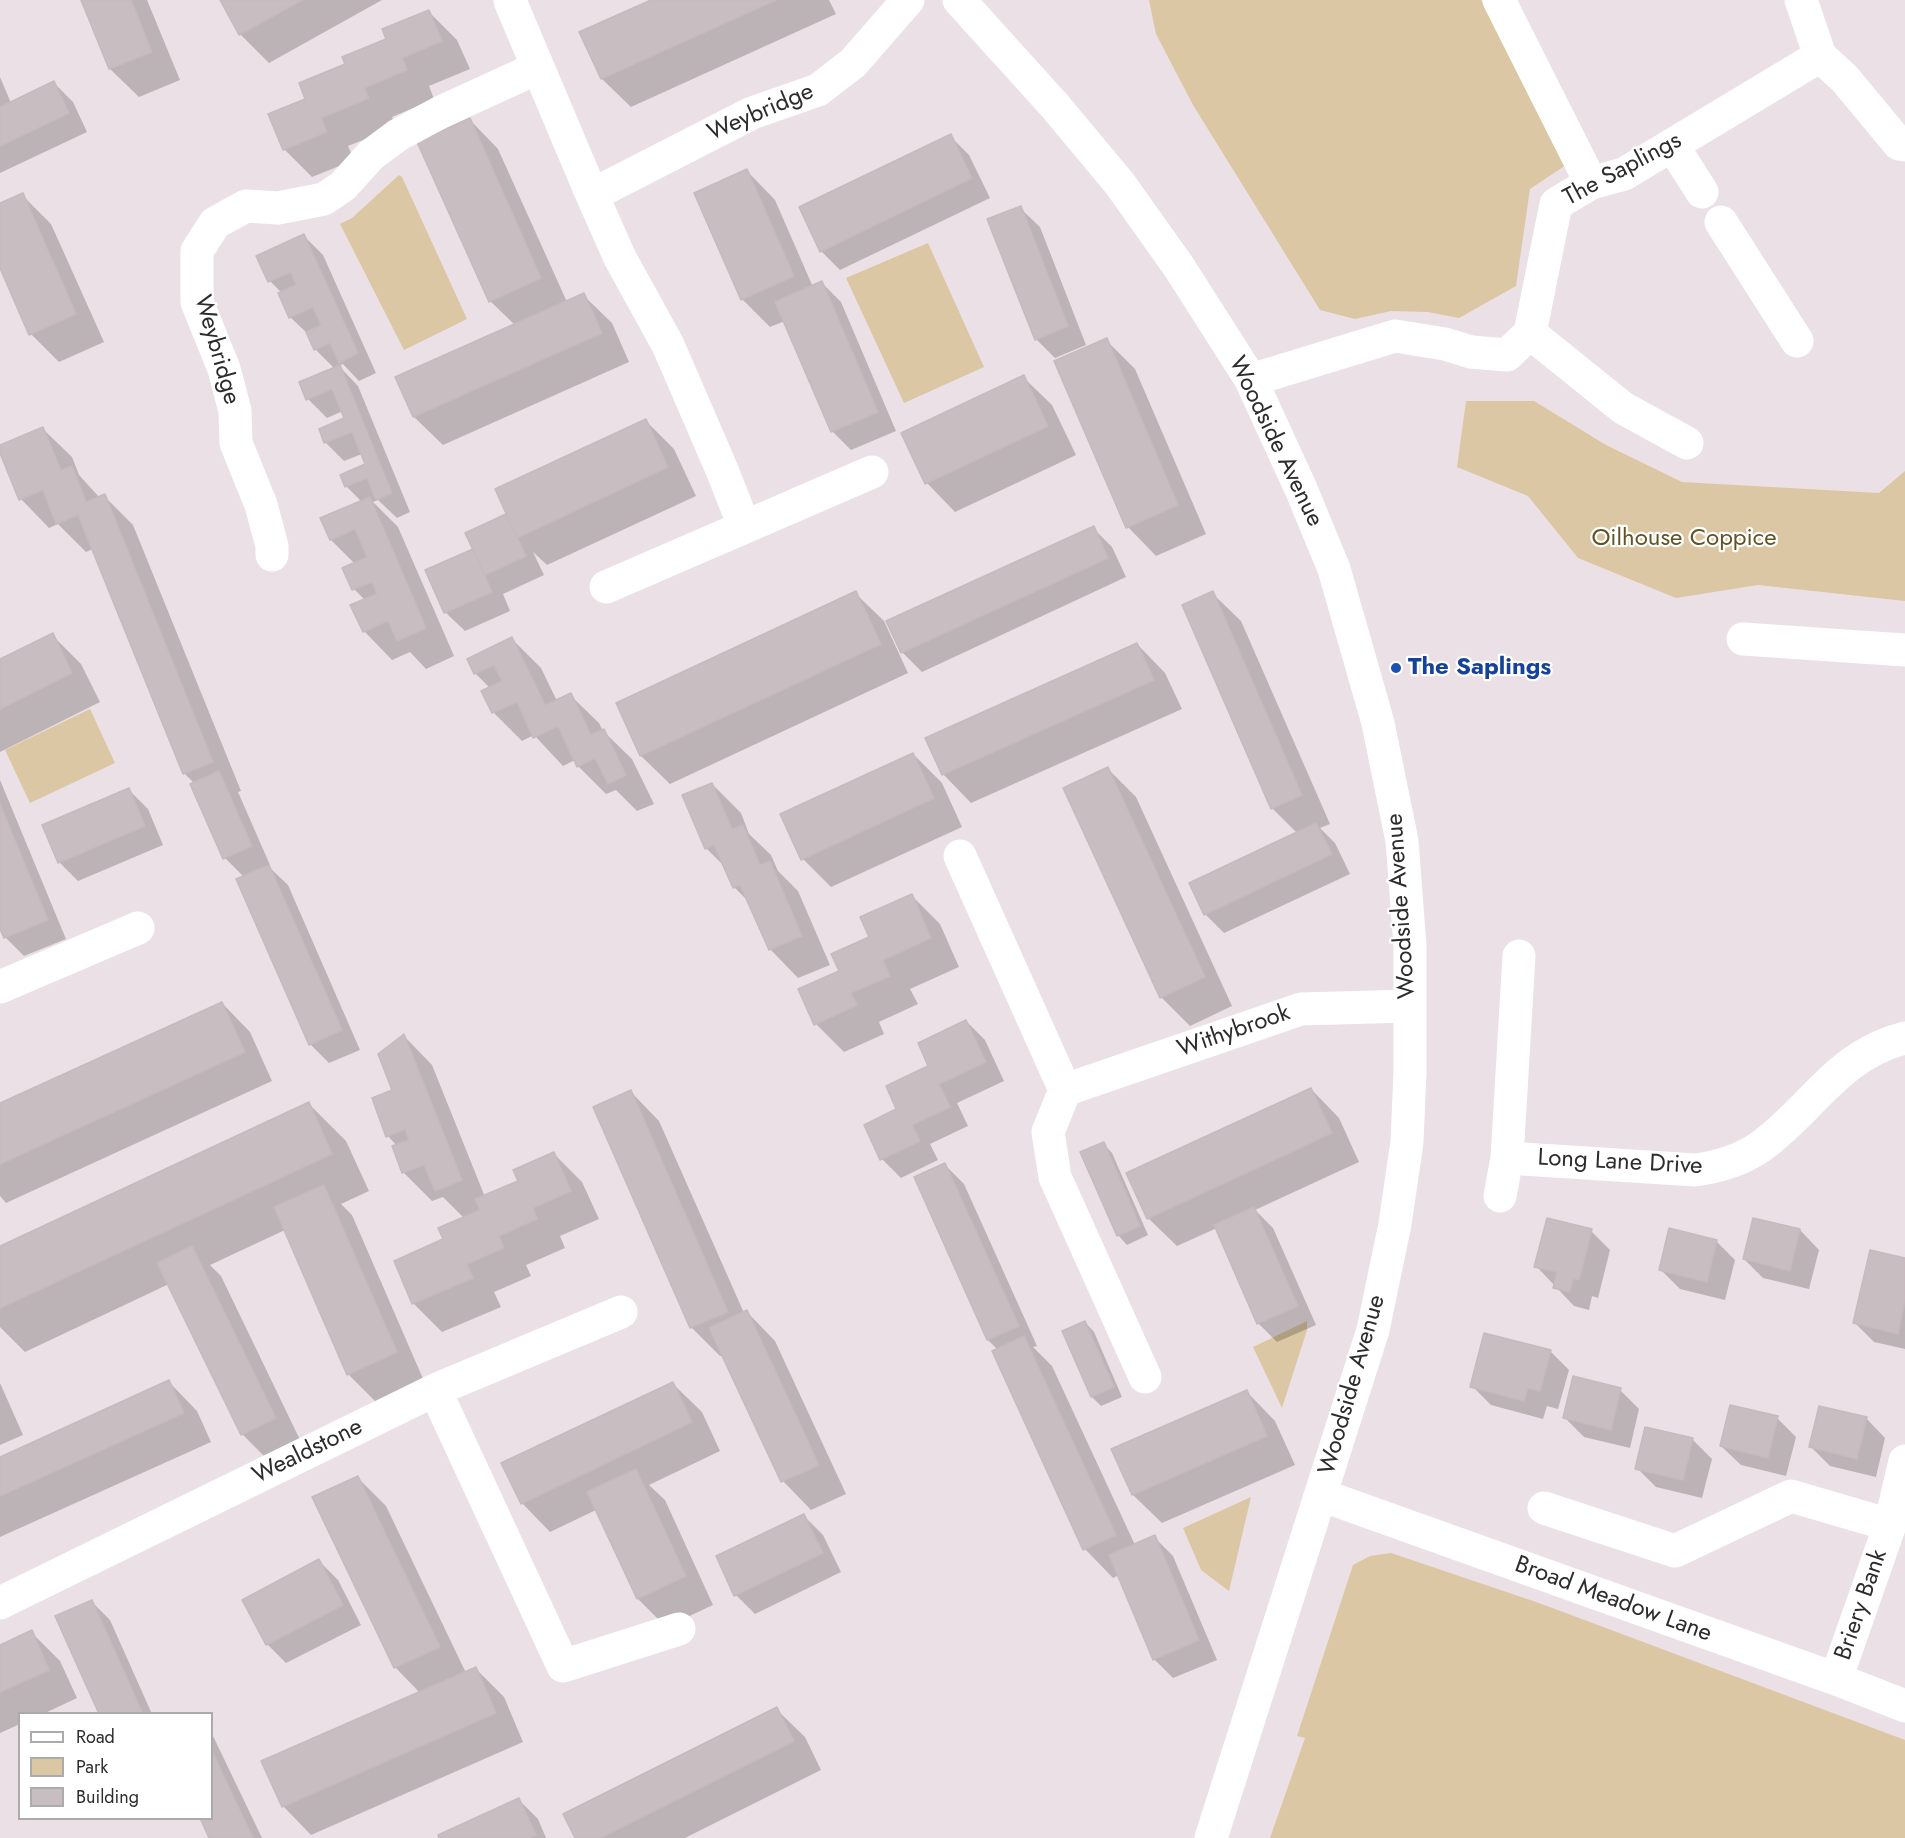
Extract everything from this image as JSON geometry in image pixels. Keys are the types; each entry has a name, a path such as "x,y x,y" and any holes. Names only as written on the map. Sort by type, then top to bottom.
{"street":[{"name":"Weybridge","path":"592,195 752,113 818,90 853,63 908,0"},
{"name":"Woodside Avenue","path":"959,0 1055,106 1120,184 1179,267 1251,380 1334,569 1378,723 1402,841 1410,946 1410,1072 1407,1142 1395,1224 1373,1330 1211,1838"},
{"path":"1499,0 1591,183"},
{"path":"1801,0 1820,56 1845,79 1899,144 1905,145"},
{"path":"510,1 620,258 668,345 744,526"},
{"name":"The Saplings","path":"1530,333 1556,204 1591,183 1624,174 1820,56"},
{"name":"Weybridge","path":"272,555 272,546 261,505 236,443 235,411 224,369 196,302 197,251 215,223 225,217 246,206 278,208 324,199 344,186 372,155 398,135 441,112 537,68"},
{"path":"1672,145 1702,192"},
{"path":"1721,222 1797,341"},
{"path":"1251,380 1395,336 1445,344 1471,352 1507,355 1530,333 1623,408 1687,443"},
{"path":"606,586 872,472"},
{"path":"1743,639 1905,650"},
{"path":"960,856 1065,1090 1048,1132 1055,1177 1145,1377"},
{"path":"0,987 138,928"},
{"name":"Long Lane Drive","path":"1500,1196 1507,1158 1519,956"},
{"name":"Withybrook","path":"1065,1090 1301,1009 1410,1006"},
{"name":"Long Lane Drive","path":"1507,1158 1695,1170 1716,1167 1759,1148 1854,1060 1884,1044 1905,1038"},
{"name":"Wealdstone","path":"0,1603 435,1390 621,1312"},
{"path":"435,1390 563,1666 679,1629"},
{"name":"Briery Bank","path":"1836,1679 1890,1524 1905,1461"},
{"name":"Broad Meadow Lane","path":"1322,1495 1836,1679 1905,1706"},
{"path":"1544,1508 1675,1551 1791,1496 1890,1524"}],"green space":[{"path":"1149,0 1481,0 1566,165 1530,189 1516,286 1459,318 1428,312 1391,311 1355,319 1320,310 1193,105 1156,34"},
{"path":"399,175 402,177 467,319 404,350 340,224 352,218"},
{"path":"928,243 984,367 904,403 846,278"},
{"name":"Oilhouse Coppice","path":"1466,401 1534,401 1606,445 1682,482 1879,493 1905,471 1905,601 1758,585 1676,598 1578,558 1528,496 1457,467"},
{"path":"90,709 115,763 30,803 5,750"},
{"path":"1307,1321 1307,1330 1282,1408 1253,1347"},
{"path":"1251,1497 1229,1591 1201,1570 1183,1528"},
{"path":"1391,1553 1539,1603 1905,1740 1905,1838 1270,1838 1305,1738 1297,1736 1353,1565 1370,1556"}],"building":[{"path":"81,0 131,0 152,52 109,69"},
{"path":"220,0 302,0 239,35"},
{"path":"651,0 776,0 601,79 579,32"},
{"path":"429,10 442,41 402,58 407,70 364,88 369,98 321,118 327,132 283,150 268,114 305,99 299,83 345,64 342,57 386,39 382,29"},
{"path":"54,81 69,113 0,146 0,107"},
{"path":"470,118 541,278 489,302 417,142"},
{"path":"951,134 972,178 820,252 799,207"},
{"path":"747,169 794,276 741,300 694,193"},
{"path":"23,193 76,314 29,335 0,268 0,203"},
{"path":"1021,206 1068,326 1035,340 987,219"},
{"path":"304,234 358,353 339,363 330,343 314,350 306,332 321,325 313,307 289,318 278,293 296,285 291,272 268,282 256,256"},
{"path":"822,281 878,412 831,432 775,302"},
{"path":"584,293 602,333 413,417 395,377"},
{"path":"1107,338 1178,505 1126,528 1054,361"},
{"path":"340,365 392,493 376,500 367,478 345,487 340,475 365,464 352,432 324,443 319,429 344,418 332,389 306,400 299,382"},
{"path":"1024,375 1048,426 925,484 901,433"},
{"path":"646,419 668,467 517,538 495,489"},
{"path":"43,427 61,470 72,466 86,502 105,494 213,762 183,774 78,515 56,524 43,490 19,500 0,453 0,445"},
{"path":"370,497 426,628 397,641 388,621 363,632 350,605 377,594 372,582 352,590 342,568 367,557 355,529 330,540 320,518"},
{"path":"506,514 526,556 485,575 465,533"},
{"path":"1094,526 1108,558 901,653 886,621"},
{"path":"473,549 492,592 444,613 425,570"},
{"path":"856,591 881,644 640,756 616,703"},
{"path":"1213,591 1302,795 1271,809 1182,605"},
{"path":"53,633 72,673 0,709 0,659"},
{"path":"512,637 545,705 571,693 591,735 604,729 626,775 608,784 595,758 577,767 558,726 533,738 517,702 492,713 481,691 502,681 494,665 474,674 467,659"},
{"path":"1137,643 1154,680 942,775 925,738"},
{"path":"913,753 934,798 801,860 780,814"},
{"path":"1108,767 1205,977 1160,998 1063,788"},
{"path":"219,771 252,846 223,859 190,784"},
{"path":"712,783 732,829 743,825 760,865 770,861 802,936 769,950 740,885 733,888 714,845 705,849 682,795"},
{"path":"129,788 145,826 58,863 42,825"},
{"path":"0,804 48,920 4,938 0,929"},
{"path":"1316,823 1332,854 1204,915 1189,883"},
{"path":"269,865 342,1030 309,1045 236,879"},
{"path":"912,894 931,938 883,960 890,976 851,993 857,1005 814,1025 798,989 839,971 831,954 869,937 860,917"},
{"path":"222,1002 245,1052 0,1164 0,1103"},
{"path":"966,1020 986,1062 939,1084 950,1107 912,1125 920,1141 880,1160 864,1125 896,1109 886,1086 928,1066 918,1043"},
{"path":"404,1034 462,1180 435,1191 424,1165 402,1173 392,1146 409,1140 405,1129 386,1137 372,1098 392,1090 378,1054"},
{"path":"1311,1088 1332,1133 1147,1219 1126,1173"},
{"path":"631,1090 728,1312 690,1328 593,1107"},
{"path":"309,1102 332,1154 0,1308 0,1246"},
{"path":"1104,1142 1140,1226 1117,1236 1080,1152"},
{"path":"554,1152 571,1191 533,1208 537,1219 499,1236 504,1248 467,1264 473,1278 412,1304 394,1261 443,1239 438,1228 480,1210 475,1199 518,1181 513,1170"},
{"path":"945,1163 1019,1326 987,1340 914,1177"},
{"path":"324,1185 397,1352 347,1375 274,1207"},
{"path":"1254,1207 1298,1306 1257,1324 1214,1225"},
{"path":"1547,1218 1592,1229 1579,1280 1573,1278 1570,1292 1553,1288 1557,1272 1534,1267"},
{"path":"1753,1218 1800,1229 1790,1271 1743,1259"},
{"path":"1669,1228 1717,1240 1707,1282 1659,1270"},
{"path":"192,1246 276,1418 241,1435 157,1263"},
{"path":"1870,1250 1905,1258 1905,1301 1898,1334 1853,1323"},
{"path":"747,1310 819,1465 781,1482 709,1328"},
{"path":"1085,1321 1114,1387 1091,1397 1062,1331"},
{"path":"1484,1333 1551,1350 1540,1391 1528,1388 1524,1401 1470,1387"},
{"path":"1024,1336 1116,1535 1083,1550 992,1351"},
{"path":"1573,1376 1621,1388 1611,1430 1563,1418"},
{"path":"169,1380 184,1413 0,1496 0,1457"},
{"path":"673,1382 692,1422 521,1504 501,1463"},
{"path":"1247,1390 1267,1436 1132,1495 1111,1449"},
{"path":"1730,1405 1778,1416 1768,1458 1720,1446"},
{"path":"1819,1406 1867,1417 1857,1459 1809,1447"},
{"path":"1645,1427 1693,1438 1683,1480 1635,1469"},
{"path":"636,1469 686,1576 637,1599 587,1492"},
{"path":"358,1476 440,1647 394,1668 312,1497"},
{"path":"804,1514 823,1553 734,1596 716,1556"},
{"path":"1155,1535 1199,1640 1153,1660 1109,1555"},
{"path":"319,1559 343,1605 266,1645 242,1600"},
{"path":"92,1600 142,1712 98,1712 55,1616"},
{"path":"32,1630 49,1670 0,1692 0,1645"},
{"path":"476,1667 496,1713 282,1807 261,1761"},
{"path":"777,1707 794,1741 600,1838 575,1838 563,1814"},
{"path":"213,1753 253,1838 209,1838 201,1820 213,1820"},
{"path":"519,1798 536,1835 528,1838 439,1838 438,1835"}],"place":[{"name":"The Saplings","path":"1396,668"}]}
